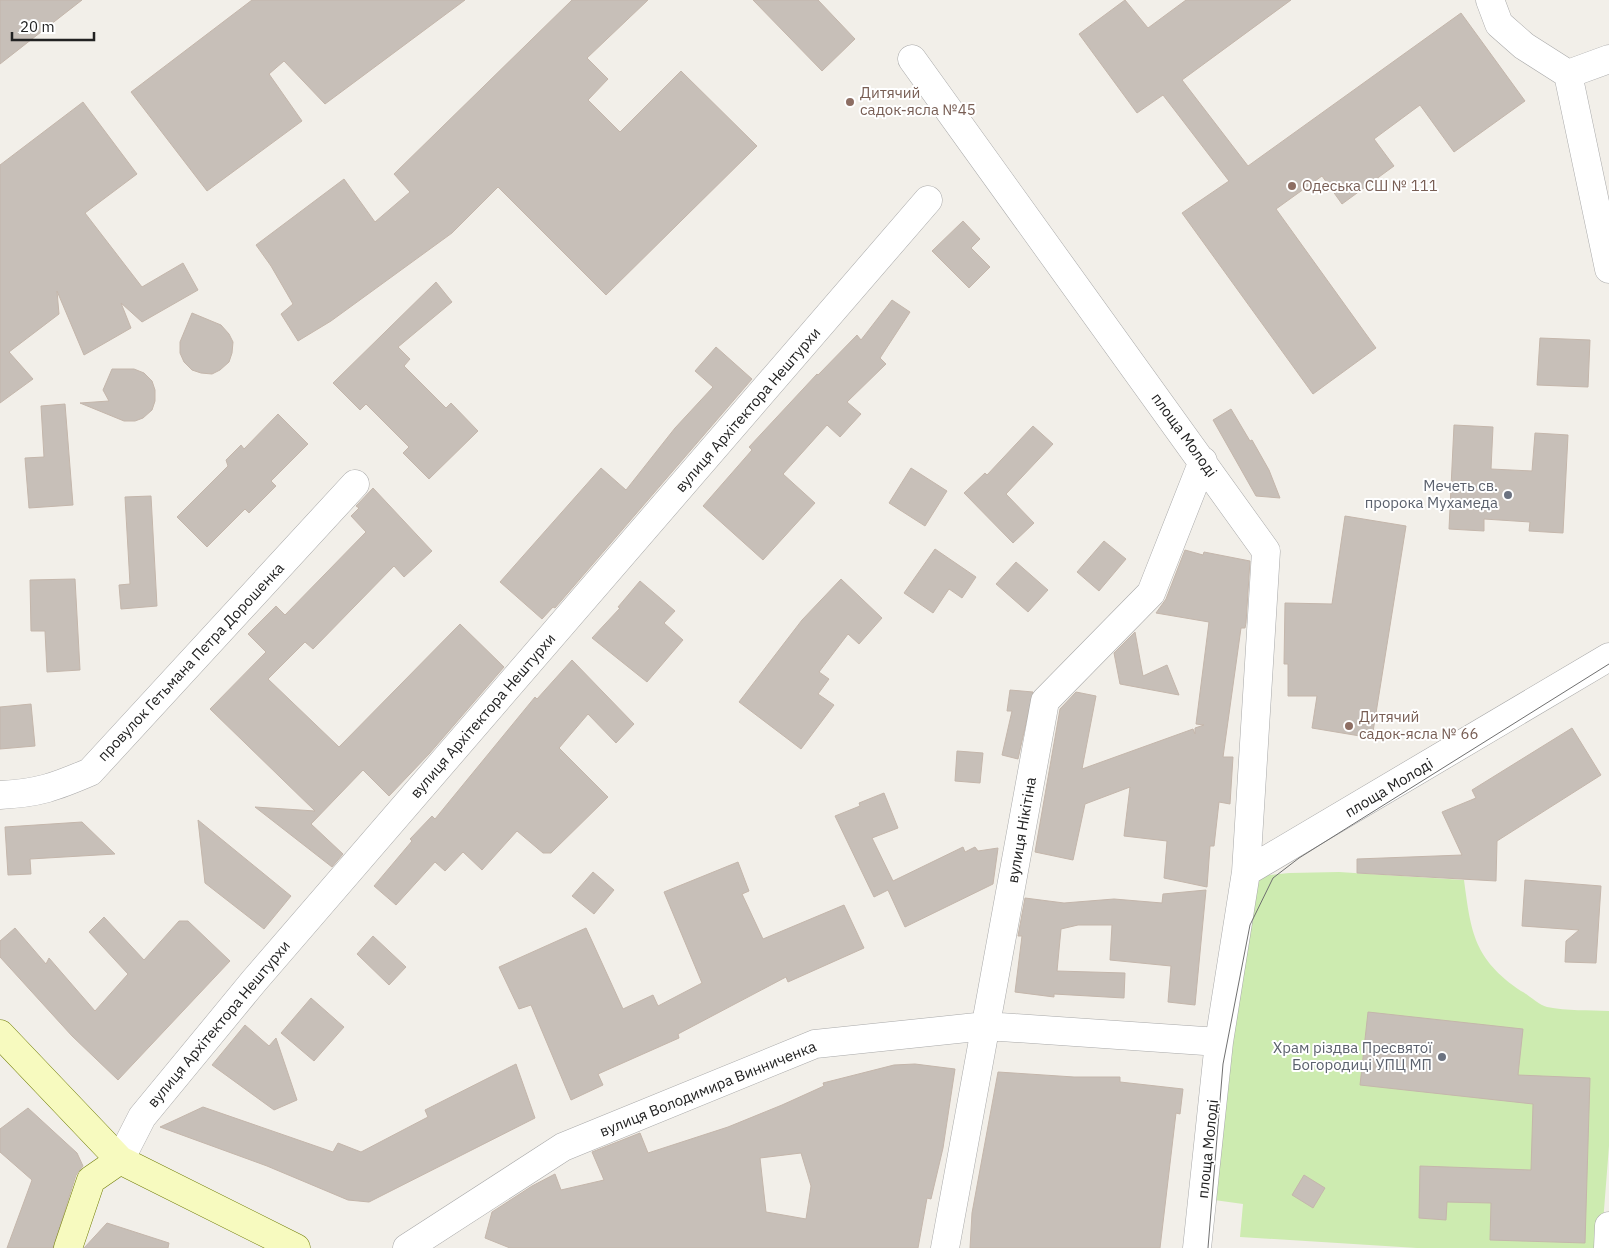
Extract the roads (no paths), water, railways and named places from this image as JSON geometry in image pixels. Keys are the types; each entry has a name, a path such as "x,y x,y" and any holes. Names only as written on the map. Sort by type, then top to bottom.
{"main road":[{"path":"0,1034 120,1160 296,1248"},
{"name":"вулиця Архітектора Нештурхи","path":"68,1248 91,1180 120,1160"}],"street":[{"path":"1490,0 1499,24 1524,46 1568,74 1609,269"},
{"name":"площа Молоді","path":"912,59 1266,551 1246,872 1219,1042 1197,1248"},
{"path":"1568,74 1609,59"},
{"name":"вулиця Архітектора Нештурхи","path":"120,1160 142,1117 254,981 928,200"},
{"name":"вулиця Нікітіна","path":"945,1248 1045,701 1151,593 1203,461"},
{"name":"провулок Гетьмана Петра Дорошенка","path":"0,796 29,794 50,789 90,772 355,484"},
{"name":"площа Молоді","path":"1246,872 1609,657"},
{"name":"вулиця Володимира Винниченка","path":"407,1248 563,1147 815,1044 986,1026 1219,1042"},
{"path":"1608,1248 1609,1226"}],"tram line":[{"path":"1208,1248 1223,1064 1250,925 1273,878 1299,858 1609,664"}],"place":[{"name":"Дитячий садок-ясла №45","path":"850,102"},
{"name":"Одеська СШ № 111","path":"1292,186"},
{"name":"Мечеть св. пророка Мухамеда","path":"1508,495"},
{"name":"Дитячий садок-ясла № 66","path":"1349,726"},
{"name":"Храм різдва Пресвятої Богородиці УПЦ МП","path":"1442,1057"}]}
